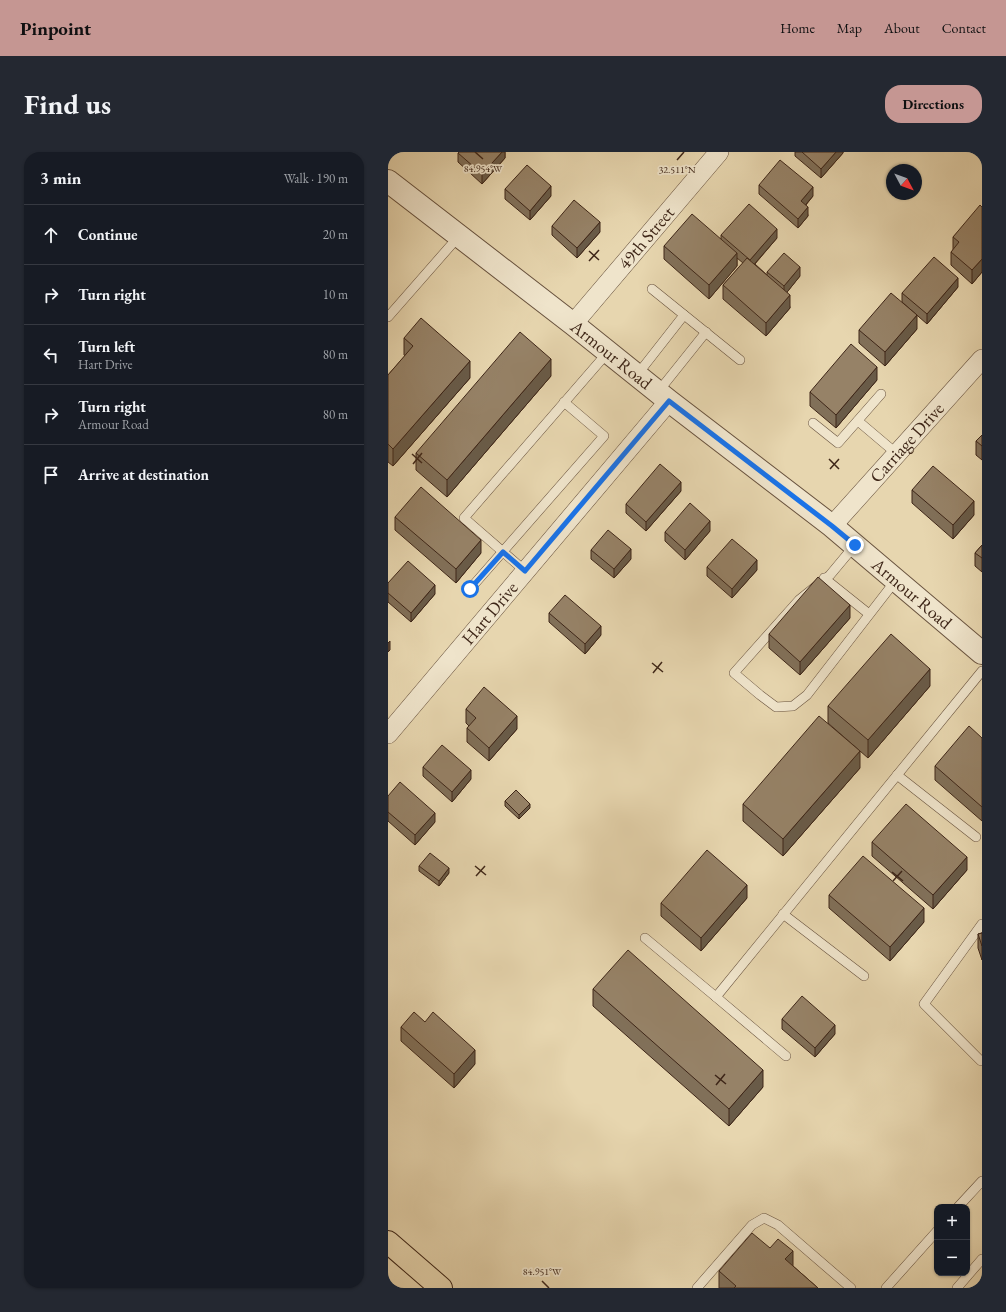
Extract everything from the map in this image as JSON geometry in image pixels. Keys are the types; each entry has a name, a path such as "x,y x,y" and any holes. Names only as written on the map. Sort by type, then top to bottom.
{"highway":[{"path":"388,1242 441,1288"}],"street":[{"name":"49th Street","path":"573,324 719,152"},
{"name":"Armour Road","path":"388,181 832,526 982,653"},
{"name":"Carriage Drive","path":"832,526 982,359"},
{"name":"Hart Drive","path":"388,734 525,571 663,396"}],"lane":[{"path":"388,317 459,236"},
{"path":"652,289 740,360"},
{"path":"637,375 684,315"},
{"path":"663,396 706,332"},
{"path":"525,571 464,518 608,352"},
{"path":"813,423 838,443 881,394"},
{"path":"470,589 604,436 564,402"},
{"path":"858,421 897,454"},
{"path":"855,545 830,575 824,578 799,600 734,673 776,707 793,706 807,695 896,580"},
{"path":"824,578 869,614"},
{"path":"716,997 982,671"},
{"path":"897,774 976,837"},
{"path":"783,914 864,976"},
{"path":"982,924 924,1004 981,1062 982,1061"},
{"path":"645,938 786,1056"},
{"path":"961,1204 982,1180"},
{"path":"697,1288 752,1224 764,1218 778,1226 852,1288"},
{"path":"886,1288 934,1234"},
{"path":"957,1288 982,1259"}],"building":[{"path":"502,152 482,174 458,153"},
{"path":"802,152 836,152 821,169"},
{"path":"780,160 813,187 801,201 808,207 798,219 759,185"},
{"path":"527,165 551,186 530,211 505,189"},
{"path":"574,200 600,222 577,248 552,226"},
{"path":"749,204 777,229 750,260 721,235"},
{"path":"980,205 982,207 982,259 972,270 951,252 959,242 953,237"},
{"path":"692,214 737,253 709,285 664,246"},
{"path":"784,253 800,267 784,286 767,272"},
{"path":"934,257 958,278 927,314 902,293"},
{"path":"747,258 790,295 766,323 723,285"},
{"path":"891,293 917,315 885,352 859,330"},
{"path":"421,318 470,361 393,449 388,444 388,375 413,346 404,338"},
{"path":"520,332 551,359 447,480 416,453"},
{"path":"851,344 877,367 836,415 810,392"},
{"path":"982,435 982,446 976,441"},
{"path":"660,464 681,482 646,522 626,504"},
{"path":"933,466 974,501 953,525 912,490"},
{"path":"421,487 481,540 456,569 395,517"},
{"path":"690,503 710,521 685,550 665,532"},
{"path":"608,530 631,549 614,569 591,550"},
{"path":"732,539 757,560 732,589 707,567"},
{"path":"982,545 982,558 975,553"},
{"path":"408,561 435,585 411,613 388,593 388,583"},
{"path":"818,577 850,605 800,662 769,634"},
{"path":"565,595 601,626 585,644 549,613"},
{"path":"891,634 930,669 868,740 828,706"},
{"path":"484,687 517,716 489,748 467,728 476,718 466,709"},
{"path":"819,716 860,751 783,839 743,804"},
{"path":"969,726 982,738 982,807 935,766"},
{"path":"442,745 471,770 452,792 423,767"},
{"path":"400,782 435,813 415,835 388,812 388,796"},
{"path":"516,790 530,804 519,815 505,801"},
{"path":"906,804 967,857 933,895 872,842"},
{"path":"707,850 747,885 701,938 661,903"},
{"path":"430,853 449,868 439,881 419,866"},
{"path":"863,856 924,908 890,947 829,895"},
{"path":"982,933 982,946 978,934"},
{"path":"628,950 763,1070 729,1109 593,989"},
{"path":"802,996 835,1025 815,1048 782,1019"},
{"path":"414,1012 425,1022 433,1012 475,1050 454,1074 401,1027"},
{"path":"752,1233 770,1248 778,1239 793,1251 785,1259 818,1288 734,1288 736,1286 719,1271"}],"route":[{"path":"470,589 503,552 525,571 669,401 855,545"}]}
